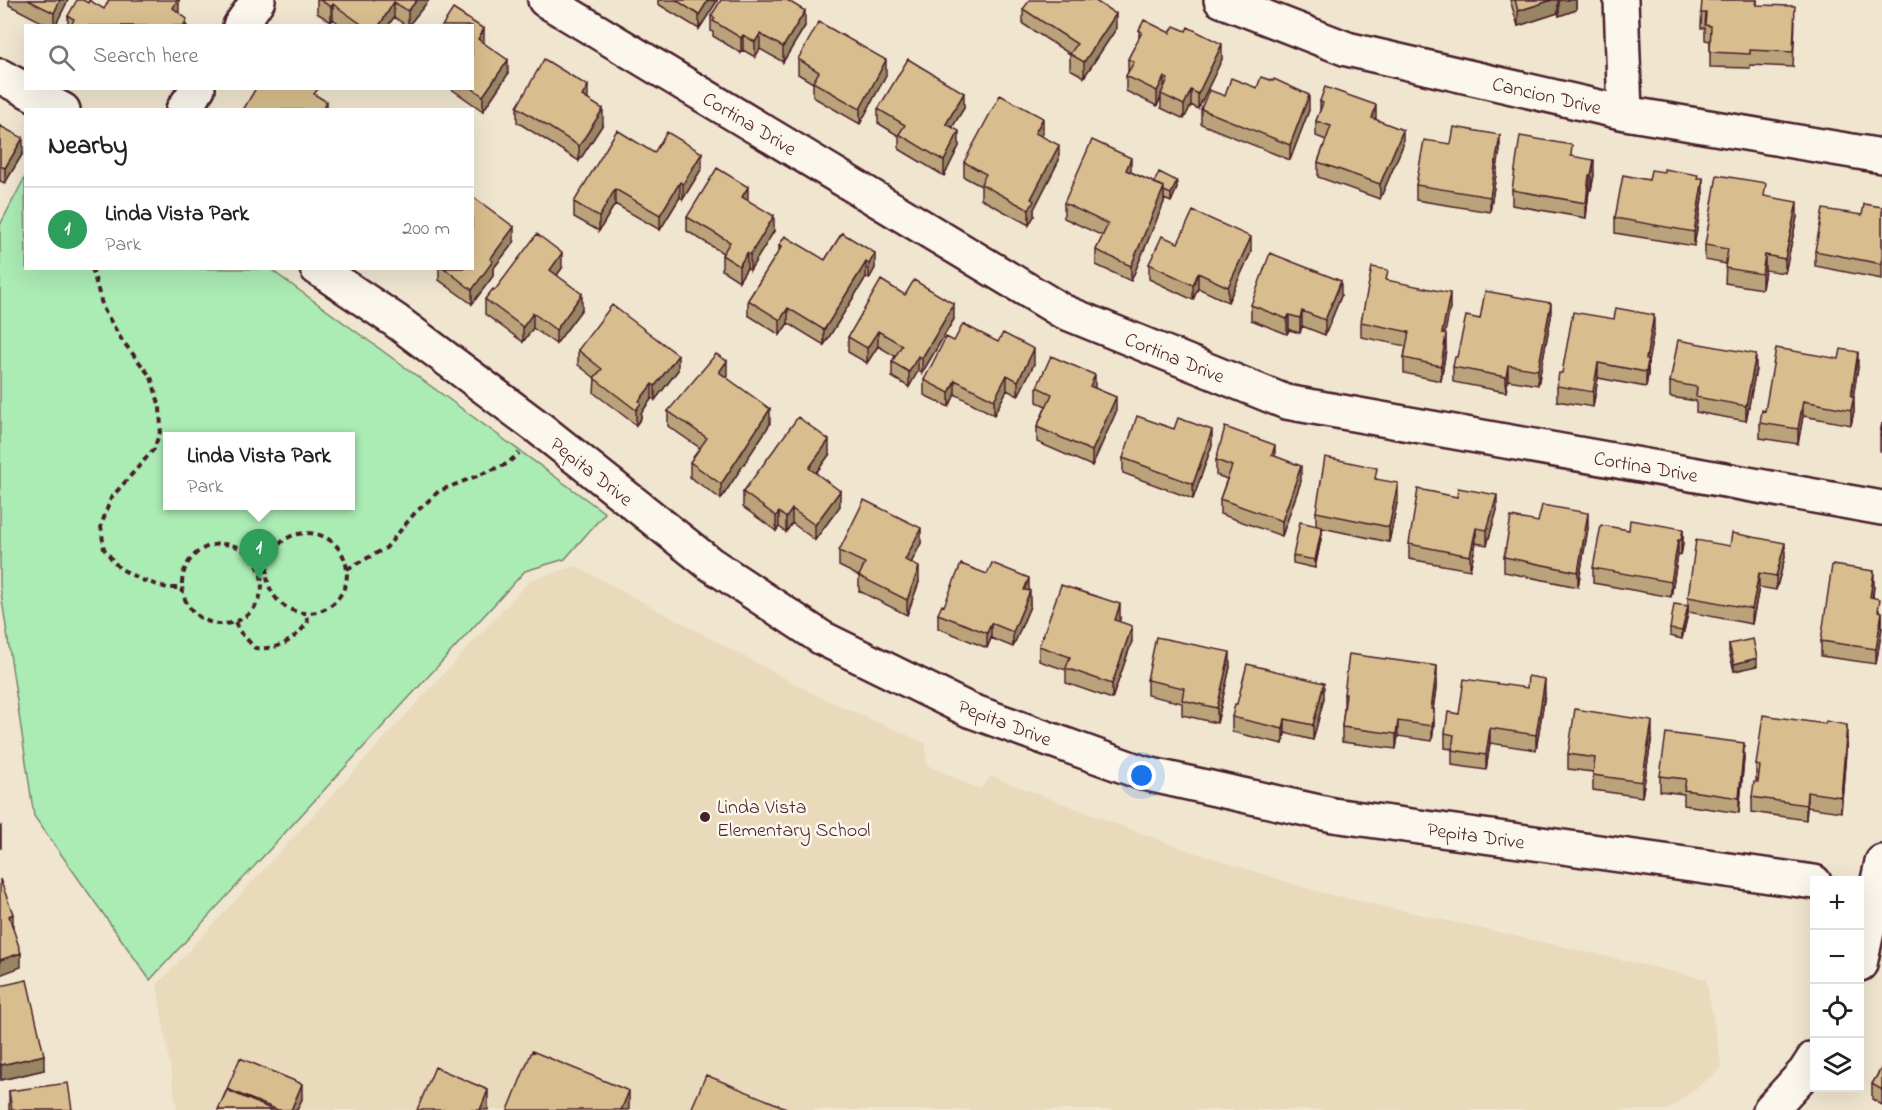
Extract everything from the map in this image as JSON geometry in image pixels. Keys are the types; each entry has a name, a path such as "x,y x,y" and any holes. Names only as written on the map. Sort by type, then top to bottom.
{"street":[{"path":"241,24 258,0"},
{"name":"Cortina Drive","path":"545,0 1062,311 1286,402 1882,508"},
{"name":"Cancion Drive","path":"1221,0 1347,49 1625,113 1882,156"},
{"path":"1621,0 1625,113"},
{"path":"0,76 24,89"},
{"path":"26,90 59,108"},
{"path":"184,108 197,90"},
{"name":"Pepita Drive","path":"320,270 396,321 539,428 709,563 822,638 969,710 1143,773 1333,815 1810,881"},
{"path":"1864,935 1872,880"},
{"path":"1770,1110 1810,1065"}],"path":[{"path":"93,270 103,308 122,339 151,377 160,407 161,429 154,449 111,498 101,526 104,549 119,568 127,573 167,588 181,588"},
{"path":"347,569 386,548 414,514 438,491 507,464 517,456 539,428"},
{"path":"312,532 325,536 340,550 347,569 347,583 341,595 332,605 305,613 284,606 269,588 266,574 268,560 274,548 297,533 312,532"},
{"path":"216,544 240,548 250,556 262,577 262,589 253,609 235,622 211,624 200,618 184,600 181,588 182,576 194,555 216,544"},
{"path":"262,589 269,588"},
{"path":"235,622 241,633 255,648 272,649 285,645 300,632 308,622 305,613"}],"shaded area":[{"name":"Linda Vista Elementary School","path":"576,566 820,697 926,743 927,765 980,789 991,776 1172,845 1316,891 1706,979 1722,1068 1668,1110 177,1110 157,985 530,580"}],"green space":[{"path":"24,179 24,270 271,270 605,513 565,559 525,571 150,980 34,816 0,586 0,225"}],"building":[{"path":"28,0 60,0 54,13"},
{"path":"77,0 88,3 89,0 104,9 109,0 177,0 173,8 187,19 184,24 72,24 74,19 68,16"},
{"path":"320,0 417,0 408,11 394,2 380,24 361,24 333,4 331,7"},
{"path":"676,0 708,0 699,15"},
{"path":"721,0 787,0 805,11 783,47 760,34 755,42 743,35 741,38 713,21 715,18 711,16"},
{"path":"1030,0 1094,0 1116,14 1084,62 1070,54 1077,44 1023,9"},
{"path":"1515,0 1552,0 1518,11"},
{"path":"1702,0 1757,0 1756,5 1795,6 1793,52 1750,50 1750,54 1710,52 1711,26 1705,25 1706,13 1701,13"},
{"path":"453,9 484,29 478,39 508,60 483,96 474,89 474,24 443,24"},
{"path":"1144,20 1170,33 1174,26 1186,31 1188,27 1222,44 1198,94 1191,90 1184,105 1161,94 1168,79 1164,77 1157,91 1126,76 1134,62 1128,59 1142,32 1139,30"},
{"path":"819,22 886,60 860,109 813,82 819,72 798,59"},
{"path":"544,59 588,86 582,96 603,109 579,146 517,107"},
{"path":"908,59 964,93 946,124 959,131 944,161 899,134 905,125 878,109"},
{"path":"1261,77 1273,81 1274,79 1309,95 1290,145 1201,109 1209,90 1225,96 1231,78 1257,88"},
{"path":"1325,87 1376,105 1372,118 1403,130 1380,184 1318,162 1331,126 1316,121 1323,103 1320,101"},
{"path":"255,90 317,90 314,94 327,102 323,108 244,108"},
{"path":"1000,95 1043,118 1035,133 1059,145 1031,199 1034,201 1029,210 981,184 986,174 964,162"},
{"path":"0,126 23,138 5,168 0,166"},
{"path":"1454,127 1500,135 1490,197 1416,185 1424,140 1451,144"},
{"path":"617,130 654,153 667,132 702,153 683,184 680,182 660,215 615,189 599,217 574,202"},
{"path":"1520,136 1572,145 1571,156 1594,160 1591,175 1589,175 1586,203 1512,190"},
{"path":"1092,140 1131,158 1126,170 1164,187 1131,266 1096,250 1108,224 1064,203"},
{"path":"717,168 748,187 742,197 774,216 750,255 747,253 739,266 722,255 730,242 687,217"},
{"path":"1664,169 1703,178 1694,232 1615,218 1623,175 1649,180 1651,170 1664,172"},
{"path":"1159,172 1177,181 1171,194 1164,191 1164,187 1154,183"},
{"path":"1717,175 1766,183 1764,196 1797,202 1785,259 1765,255 1762,274 1725,268 1728,249 1705,245"},
{"path":"474,197 514,227 490,259 493,261 472,290 447,270 474,270"},
{"path":"1864,204 1882,207 1882,264 1815,251 1823,209 1862,215"},
{"path":"1193,211 1251,237 1228,287 1198,273 1193,285 1149,264 1162,236 1178,243"},
{"path":"842,233 875,253 869,264 866,262 824,330 788,308 780,320 748,300 782,246 779,245 785,236 825,260"},
{"path":"537,234 562,253 550,270 582,294 556,330 533,313 523,327 485,299 493,289 495,290"},
{"path":"1270,253 1341,281 1325,320 1302,311 1300,318 1289,315 1287,319 1251,305"},
{"path":"1372,267 1388,270 1386,280 1450,293 1442,333 1446,334 1441,366 1404,358 1409,332 1361,322"},
{"path":"881,280 905,295 914,280 954,304 922,358 918,356 909,372 892,362 902,345 878,331 867,348 848,337"},
{"path":"1485,291 1551,303 1538,370 1508,365 1506,377 1453,367 1466,316 1480,319"},
{"path":"612,305 678,355 655,386 652,384 639,401 641,403 636,410 594,378 602,369 578,350"},
{"path":"1616,308 1654,315 1646,359 1648,360 1646,372 1598,363 1593,392 1557,386 1559,373 1562,373 1573,312 1614,319"},
{"path":"963,324 998,342 1003,333 1034,349 1018,381 1007,375 994,400 955,380 949,393 924,380 946,337 954,341"},
{"path":"1678,340 1756,354 1746,406 1696,397 1697,387 1670,382"},
{"path":"1776,348 1839,359 1841,349 1858,352 1851,410 1803,401 1798,429 1760,423 1762,410 1765,411"},
{"path":"716,354 727,361 719,372 770,409 721,484 690,462 707,438 668,411"},
{"path":"1051,356 1095,375 1090,386 1116,397 1092,451 1037,427 1052,394 1037,387"},
{"path":"1137,416 1174,429 1178,418 1212,430 1193,484 1123,458"},
{"path":"798,417 829,440 809,468 840,491 815,525 792,509 786,518 779,512 776,516 743,492"},
{"path":"1225,427 1275,445 1272,455 1301,466 1282,521 1220,499 1232,466 1216,460"},
{"path":"1325,457 1377,468 1375,479 1398,483 1389,527 1316,512"},
{"path":"1458,488 1497,495 1487,530 1476,528 1470,556 1409,544 1418,489 1457,497"},
{"path":"864,500 921,528 905,560 919,567 907,600 859,576 865,563 839,551"},
{"path":"1542,505 1588,513 1578,572 1504,557 1511,517 1538,522"},
{"path":"1630,520 1683,529 1681,540 1678,540 1671,582 1593,568 1601,525 1629,530"},
{"path":"1300,522 1322,527 1315,560 1293,556"},
{"path":"1732,533 1785,543 1776,576 1759,573 1752,609 1688,597 1696,540 1730,546"},
{"path":"992,563 1029,578 1024,590 1030,591 1013,632 991,623 987,633 938,614 942,605 944,606 961,564 987,574"},
{"path":"1832,565 1874,571 1870,597 1880,599 1878,611 1882,612 1876,649 1821,641"},
{"path":"1061,585 1120,604 1115,620 1132,626 1112,684 1066,668 1070,657 1039,646"},
{"path":"1674,604 1688,606 1682,631 1670,629"},
{"path":"1156,637 1230,652 1217,708 1182,700 1184,688 1147,680"},
{"path":"1753,639 1757,658 1734,664 1729,644"},
{"path":"1349,654 1437,666 1431,709 1434,709 1432,726 1398,721 1396,734 1342,727"},
{"path":"1247,664 1324,683 1313,725 1285,719 1283,729 1232,717"},
{"path":"1528,676 1545,679 1536,735 1490,728 1486,755 1452,750 1454,735 1445,733 1448,712 1459,714 1464,679 1527,688"},
{"path":"1575,709 1652,721 1642,782 1593,775 1595,758 1568,754"},
{"path":"1763,715 1847,725 1841,797 1807,792 1806,805 1752,797 1754,782 1758,782 1760,766 1756,765"},
{"path":"1666,733 1744,743 1739,798 1684,790 1686,779 1660,776"},
{"path":"0,879 13,914 9,916 21,953 0,960"},
{"path":"27,980 44,1055 1,1065 0,986"},
{"path":"532,1051 629,1091 621,1110 508,1110"},
{"path":"240,1058 302,1084 291,1110 278,1110 227,1089"},
{"path":"435,1067 488,1090 480,1110 417,1110"},
{"path":"1882,1067 1882,1090 1872,1084"},
{"path":"706,1075 791,1110 691,1110"},
{"path":"68,1083 72,1110 12,1110 9,1091"},
{"path":"227,1090 273,1110 218,1110"}],"place":[{"name":"Linda Vista Park","path":"259,579"},
{"name":"Linda Vista Elementary School","path":"705,817"}]}
